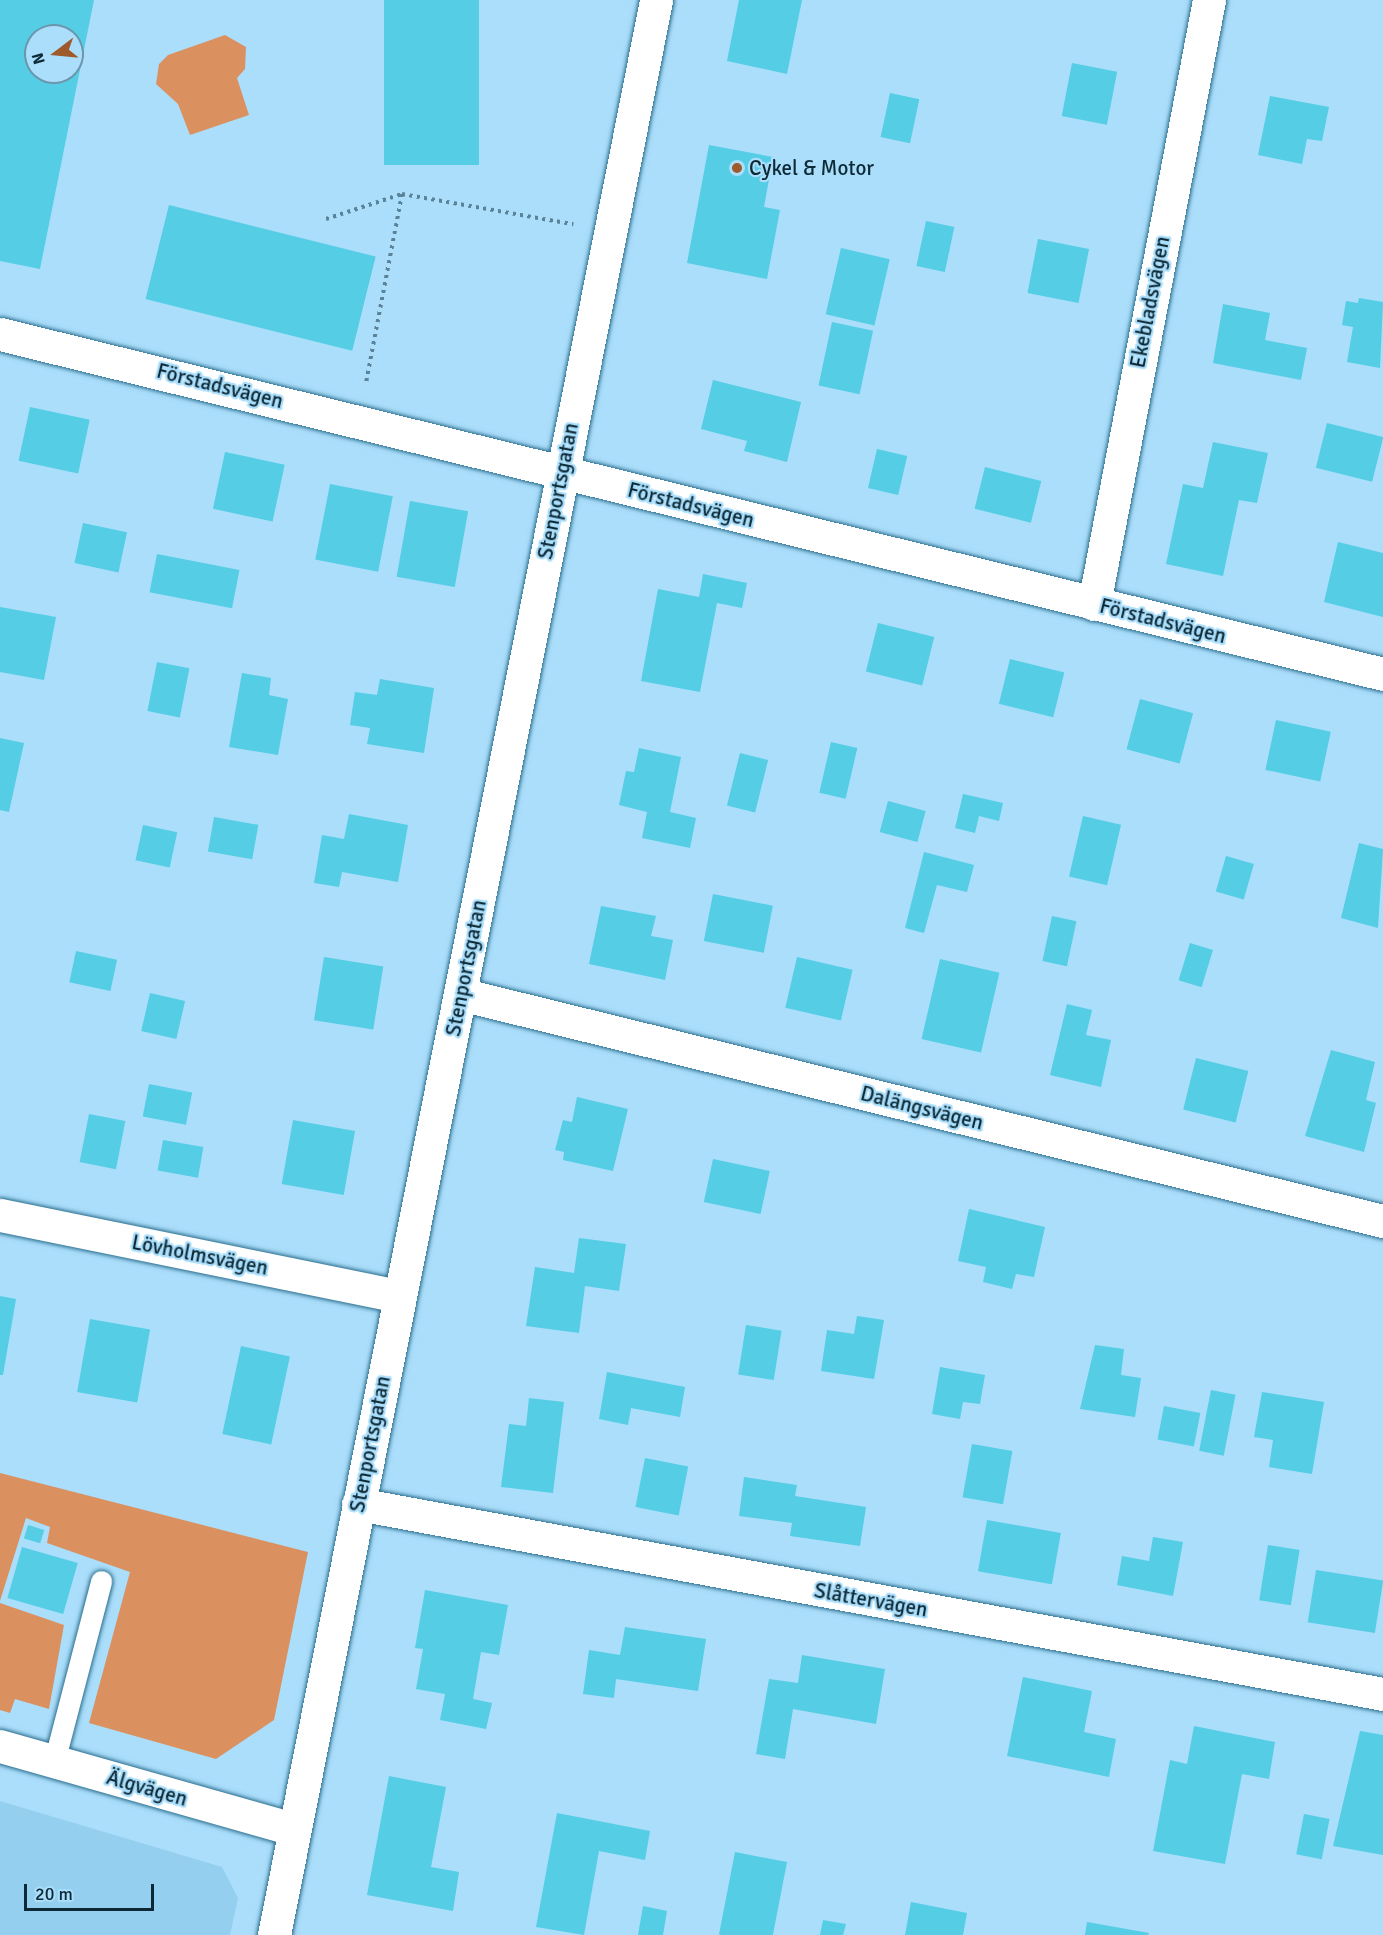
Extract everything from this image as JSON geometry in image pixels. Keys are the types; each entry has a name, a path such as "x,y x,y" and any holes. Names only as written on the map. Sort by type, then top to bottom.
{"street":[{"name":"Stenportsgatan","path":"274,1935 656,0"},
{"name":"Ekebladsvägen","path":"1094,604 1209,0"},
{"name":"Förstadsvägen","path":"0,334 1383,674"},
{"name":"Dalängsvägen","path":"460,994 1383,1221"},
{"name":"Lövholmsvägen","path":"0,1215 399,1296"},
{"name":"Slåttervägen","path":"358,1504 1383,1695"},
{"name":"Älgvägen","path":"0,1746 294,1829"}],"lane":[{"path":"54,1762 101,1581"}],"path":[{"path":"366,387 402,194"},
{"path":"326,219 402,194 577,225"}],"shaded area":[{"path":"225,35 246,47 245,69 237,78 249,115 190,135 178,104 156,84 159,64 168,55"},
{"path":"0,1473 308,1552 274,1720 216,1759 89,1723 130,1572 47,1543 50,1527 26,1518 0,1601"},
{"path":"0,1603 64,1625 49,1709 15,1699 10,1713 0,1710"},
{"path":"0,1801 222,1867 238,1898 230,1935 0,1935"}],"building":[{"path":"0,0 94,0 84,50 84,24 24,24 24,84 77,84 40,269 0,261"},
{"path":"384,0 479,0 479,165 384,165"},
{"path":"739,0 802,0 787,74 727,61"},
{"path":"1072,63 1117,72 1107,125 1062,116"},
{"path":"890,93 919,99 910,143 881,137"},
{"path":"1270,96 1329,107 1322,141 1307,139 1302,164 1258,155"},
{"path":"709,145 773,157 764,207 780,210 767,279 687,263"},
{"path":"169,205 376,257 352,351 146,299"},
{"path":"926,221 954,227 945,272 916,266"},
{"path":"1038,239 1089,249 1079,303 1028,293"},
{"path":"841,248 890,259 874,326 826,314"},
{"path":"1359,298 1383,302 1380,368 1347,362 1353,327 1342,325 1346,301 1358,303"},
{"path":"1223,304 1270,313 1265,340 1307,348 1301,380 1213,363"},
{"path":"832,322 873,331 860,394 818,386"},
{"path":"713,380 801,402 787,462 744,451 747,441 701,429"},
{"path":"30,407 90,420 78,473 19,461"},
{"path":"1327,423 1383,437 1372,482 1316,468"},
{"path":"1213,442 1268,453 1257,503 1239,500 1223,576 1166,564 1183,484 1203,488"},
{"path":"877,449 907,456 898,495 868,488"},
{"path":"225,452 285,465 273,521 213,509"},
{"path":"985,467 1041,481 1031,523 975,509"},
{"path":"330,484 393,496 378,572 315,560"},
{"path":"410,501 468,511 455,587 397,577"},
{"path":"83,523 127,532 118,572 74,563"},
{"path":"1338,542 1383,553 1383,617 1324,602"},
{"path":"157,554 239,570 232,608 150,592"},
{"path":"703,574 747,583 742,608 717,603 700,692 641,681 658,589 699,597"},
{"path":"0,607 56,617 44,680 0,672"},
{"path":"878,623 934,637 922,686 866,672"},
{"path":"1010,659 1064,673 1053,717 999,704"},
{"path":"157,662 189,668 180,717 147,711"},
{"path":"242,673 271,678 269,695 288,699 278,755 229,747"},
{"path":"380,679 434,688 424,753 367,744 370,728 350,725 355,692 377,695"},
{"path":"1140,699 1193,713 1180,763 1127,749"},
{"path":"1276,720 1331,732 1320,782 1265,770"},
{"path":"0,738 24,743 9,812 0,810"},
{"path":"831,742 857,748 846,799 819,793"},
{"path":"639,748 681,757 670,812 696,818 690,848 642,838 647,812 619,805 626,771 634,772"},
{"path":"740,753 768,760 755,812 727,805"},
{"path":"963,794 1003,803 999,821 979,816 975,833 955,828"},
{"path":"888,801 926,811 917,842 880,832"},
{"path":"349,814 408,825 398,882 342,872 339,887 314,883 322,835 344,839"},
{"path":"1083,816 1121,825 1107,885 1069,876"},
{"path":"214,817 258,825 252,859 208,851"},
{"path":"143,825 177,832 170,867 136,860"},
{"path":"1359,843 1383,849 1378,928 1341,918"},
{"path":"924,852 974,865 967,892 937,885 924,933 905,928"},
{"path":"1226,856 1254,864 1244,900 1216,892"},
{"path":"713,894 773,906 764,953 704,941"},
{"path":"601,906 656,916 651,936 673,940 665,980 589,964"},
{"path":"1052,916 1076,921 1067,966 1042,961"},
{"path":"1190,943 1213,950 1202,987 1179,980"},
{"path":"76,951 117,960 110,991 69,982"},
{"path":"324,957 383,966 373,1030 314,1020"},
{"path":"797,957 853,970 841,1020 785,1008"},
{"path":"940,959 999,973 981,1053 922,1039"},
{"path":"150,993 185,1001 176,1039 141,1031"},
{"path":"1067,1004 1092,1010 1086,1035 1111,1040 1101,1087 1050,1075"},
{"path":"1331,1050 1375,1062 1366,1100 1376,1103 1364,1152 1305,1136"},
{"path":"1196,1058 1248,1071 1236,1122 1183,1109"},
{"path":"149,1084 192,1092 186,1125 143,1116"},
{"path":"577,1097 628,1109 613,1171 563,1160 564,1152 555,1150 563,1120 572,1122"},
{"path":"89,1114 125,1121 116,1169 80,1162"},
{"path":"293,1120 355,1131 344,1195 282,1184"},
{"path":"163,1140 203,1147 198,1178 158,1171"},
{"path":"713,1159 770,1171 761,1214 704,1202"},
{"path":"969,1209 1045,1227 1034,1277 1016,1274 1012,1289 983,1282 986,1267 958,1261"},
{"path":"579,1238 626,1244 619,1291 585,1286 579,1333 526,1326 535,1267 574,1273"},
{"path":"0,1296 16,1299 3,1375 0,1375"},
{"path":"857,1316 884,1320 874,1379 821,1371 827,1330 854,1334"},
{"path":"90,1319 150,1330 137,1402 77,1392"},
{"path":"746,1325 782,1331 774,1380 738,1374"},
{"path":"1095,1345 1124,1349 1121,1375 1141,1378 1135,1417 1080,1409"},
{"path":"241,1346 290,1356 271,1444 222,1434"},
{"path":"940,1367 985,1375 980,1404 963,1402 960,1419 932,1414"},
{"path":"607,1372 685,1387 680,1417 631,1408 628,1425 599,1419"},
{"path":"1211,1390 1236,1395 1224,1456 1199,1451"},
{"path":"1262,1392 1324,1402 1312,1474 1269,1467 1273,1440 1254,1437"},
{"path":"529,1398 564,1402 553,1493 501,1487 509,1424 526,1426"},
{"path":"1164,1406 1200,1413 1194,1446 1158,1439"},
{"path":"972,1444 1012,1451 1003,1504 963,1497"},
{"path":"645,1458 688,1466 679,1515 635,1507"},
{"path":"744,1477 797,1485 795,1496 866,1507 860,1546 790,1536 792,1523 739,1516"},
{"path":"987,1520 1061,1533 1052,1584 978,1571"},
{"path":"28,1525 44,1530 40,1543 24,1538"},
{"path":"1153,1537 1183,1542 1173,1596 1117,1585 1122,1556 1149,1561"},
{"path":"1268,1545 1300,1550 1291,1605 1259,1600"},
{"path":"22,1547 78,1563 63,1614 7,1598"},
{"path":"1316,1570 1383,1581 1375,1633 1308,1622"},
{"path":"425,1590 508,1605 499,1655 481,1652 473,1699 492,1703 486,1729 440,1720 445,1694 416,1689 423,1649 415,1648"},
{"path":"625,1627 706,1639 698,1691 616,1679 614,1698 583,1694 589,1650 620,1655"},
{"path":"802,1655 885,1669 876,1724 793,1709 785,1759 756,1754 769,1679 798,1683"},
{"path":"1023,1677 1092,1691 1084,1732 1116,1739 1109,1777 1007,1756"},
{"path":"1194,1726 1275,1742 1269,1779 1242,1774 1225,1864 1153,1851 1170,1760 1187,1764"},
{"path":"1360,1731 1383,1735 1383,1855 1333,1846"},
{"path":"389,1776 446,1787 431,1867 459,1872 453,1911 367,1895"},
{"path":"557,1813 650,1831 645,1860 599,1851 584,1935 536,1927"},
{"path":"1304,1814 1330,1819 1322,1859 1296,1854"},
{"path":"735,1852 787,1862 773,1935 719,1934"},
{"path":"911,1902 967,1913 963,1935 905,1935"},
{"path":"643,1906 667,1911 663,1935 638,1935"},
{"path":"823,1920 846,1924 843,1935 820,1935"},
{"path":"1087,1922 1149,1933 1148,1935 1085,1935"}],"place":[{"name":"Cykel & Motor","path":"737,168"}]}
